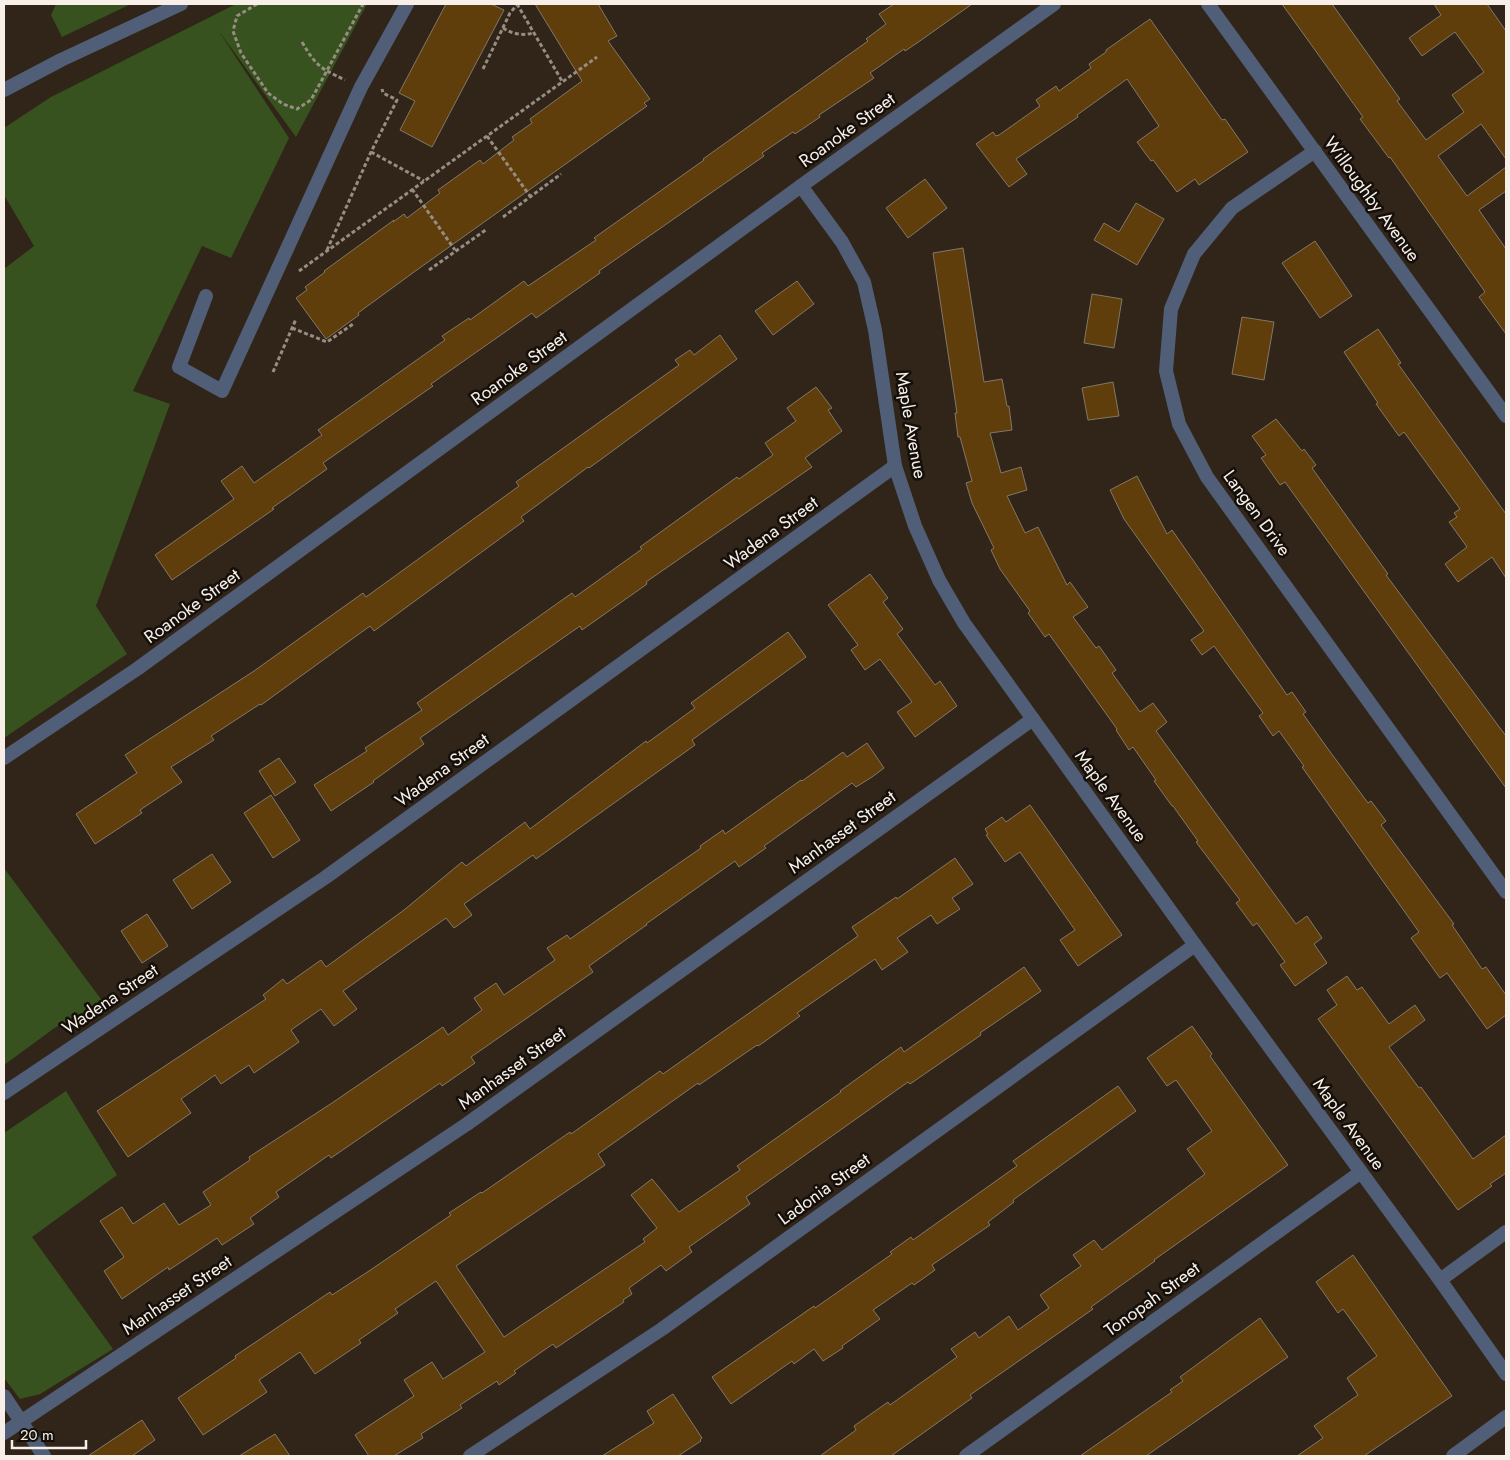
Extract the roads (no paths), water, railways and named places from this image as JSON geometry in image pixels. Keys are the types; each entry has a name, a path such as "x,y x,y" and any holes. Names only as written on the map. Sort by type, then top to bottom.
{"street":[{"path":"4,90 61,60 181,4"},
{"path":"206,296 178,367 222,391 361,87 407,4"},
{"name":"Roanoke Street","path":"4,758 137,669 1054,4"},
{"name":"Willoughby Avenue","path":"1208,4 1506,416"},
{"name":"Langen Drive","path":"1314,151 1232,208 1194,254 1171,309 1166,371 1179,424 1207,477 1506,892"},
{"name":"Maple Avenue","path":"801,186 842,242 864,282 875,330 896,466 915,526 939,580 964,623 1506,1374"},
{"name":"Wadena Street","path":"4,1093 326,877 896,466"},
{"name":"Manhasset Street","path":"4,1433 467,1124 1033,719"},
{"name":"Ladonia Street","path":"470,1456 662,1329 1195,945"},
{"name":"Tonopah Street","path":"966,1456 1361,1172"},
{"path":"1440,1280 1506,1232"},
{"path":"4,1396 44,1456"},
{"path":"1453,1456 1506,1417"}]}
